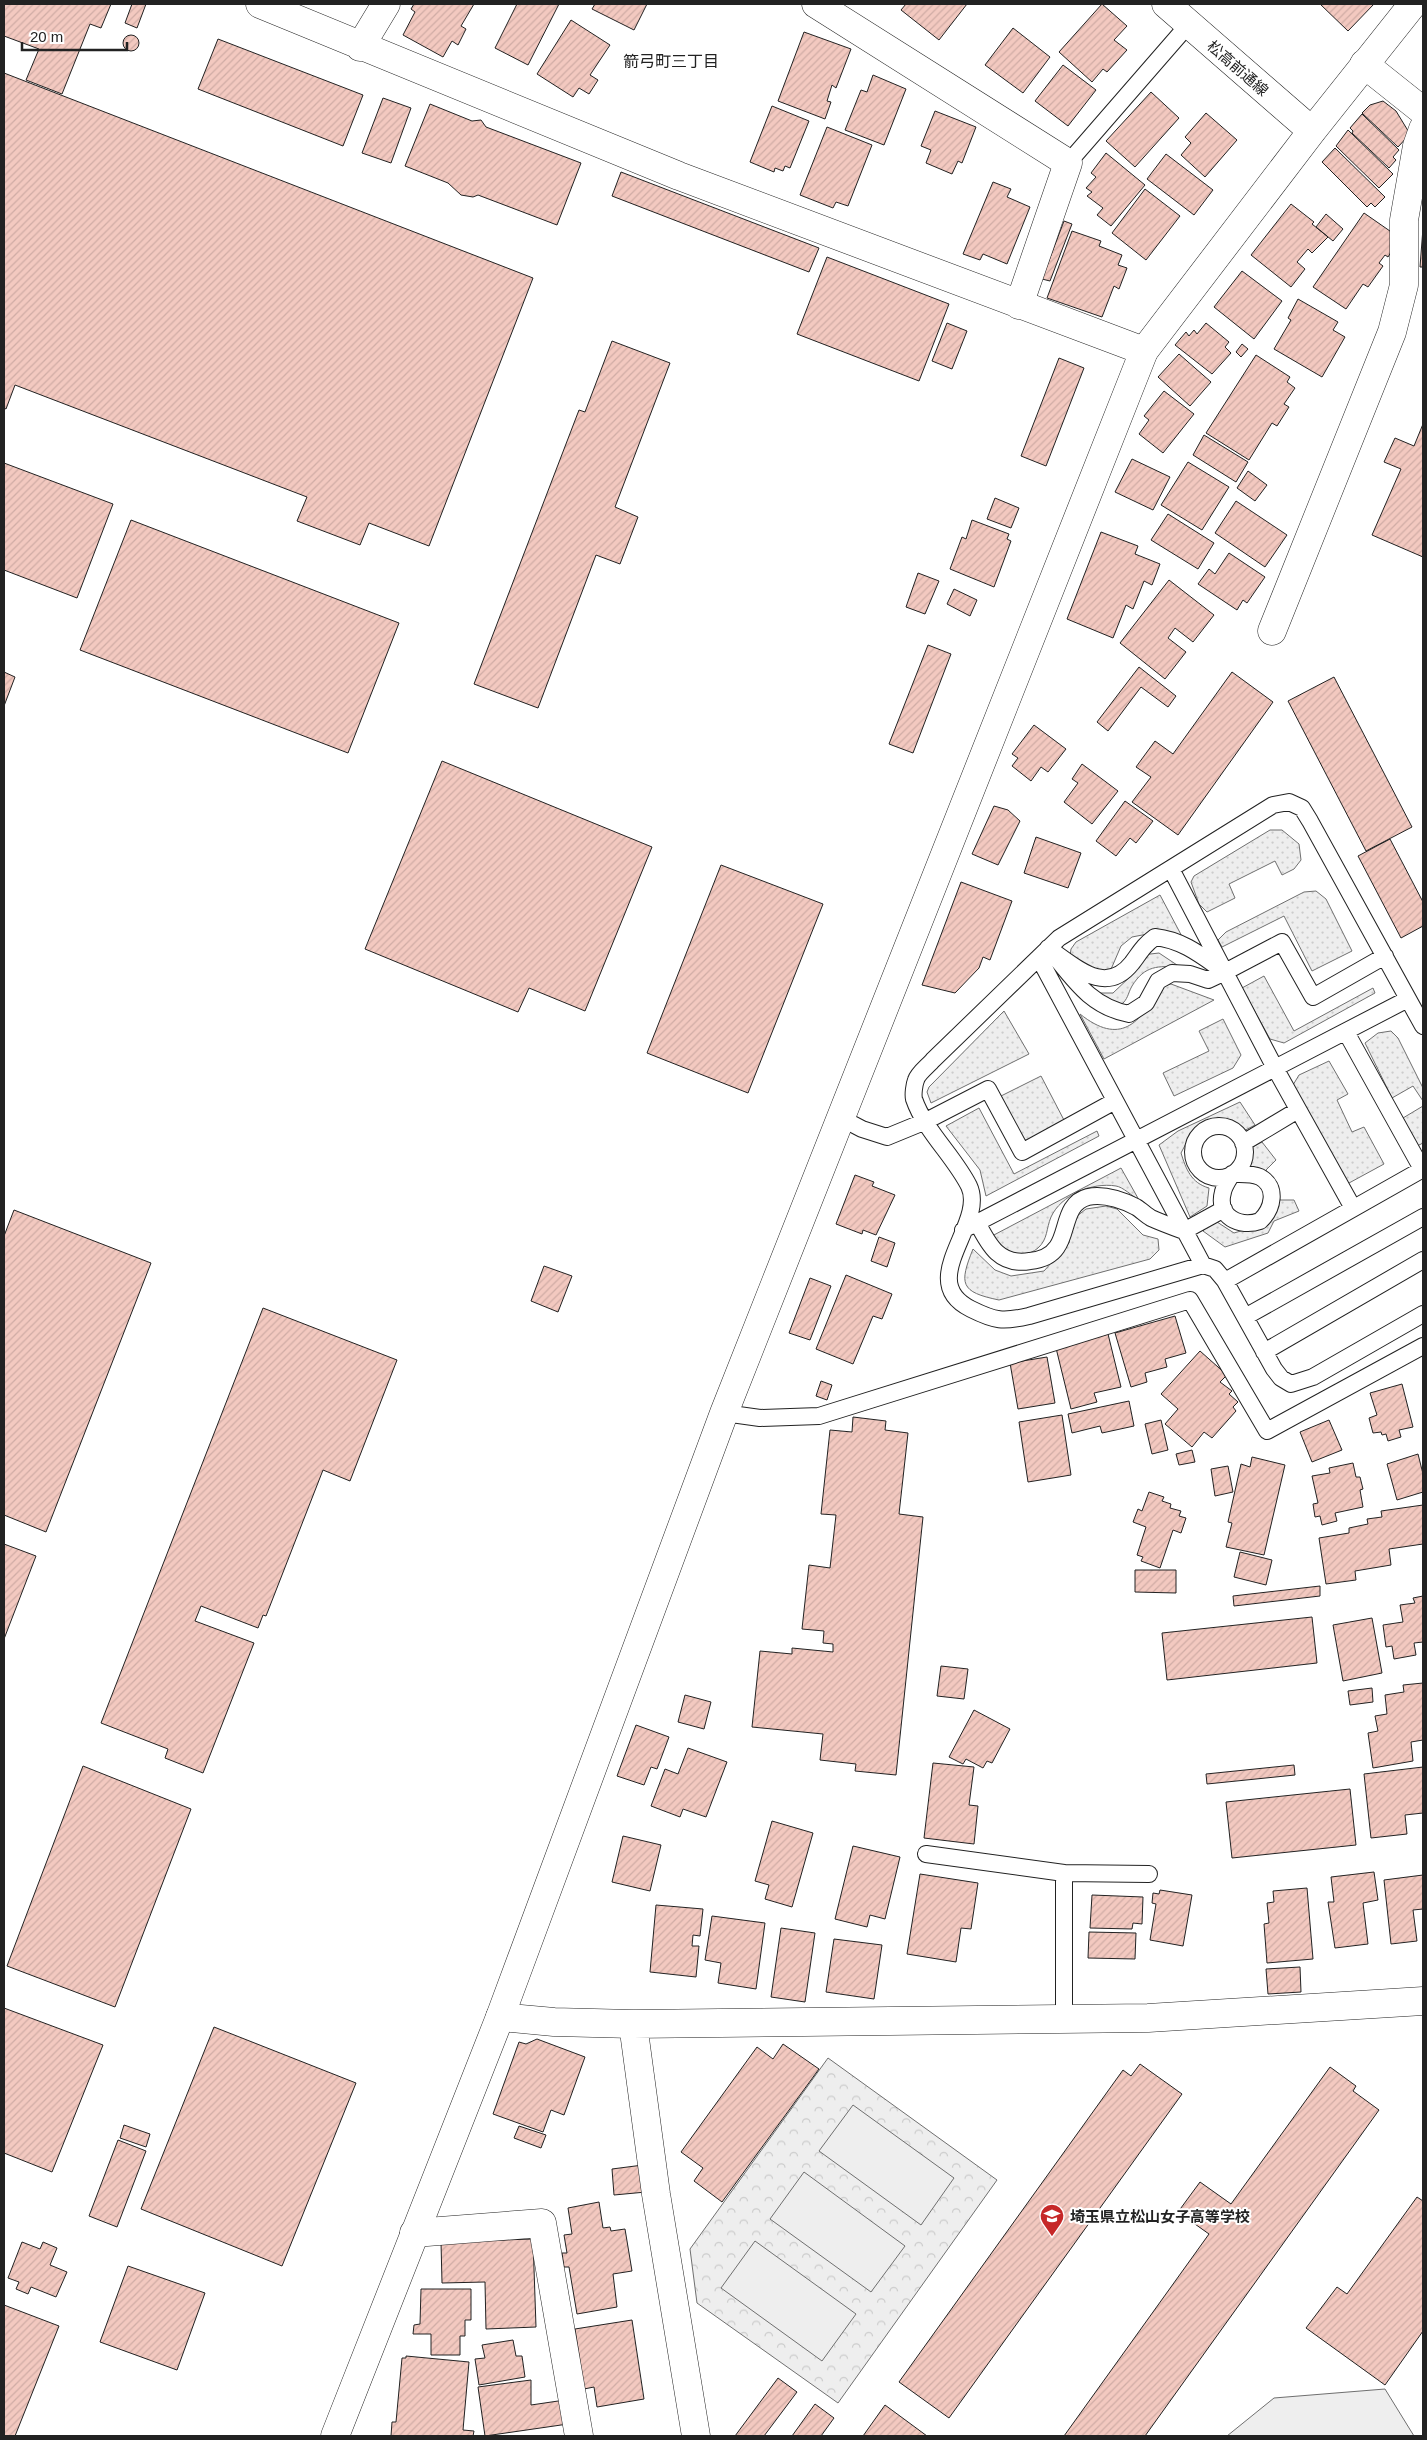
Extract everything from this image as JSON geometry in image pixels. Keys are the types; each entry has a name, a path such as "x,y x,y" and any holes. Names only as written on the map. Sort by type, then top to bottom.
{"street":[{"path":"260,4 360,47 679,176 1144,351"},
{"path":"360,47 386,4"},
{"path":"816,4 1068,163 1019,305"},
{"name":"松高前通線","path":"1166,4 1312,131"},
{"path":"335,2436 500,2016 724,1413 1144,351 1312,131 1413,4"},
{"path":"1364,64 1423,111"},
{"path":"1272,631 1392,332 1404,285 1404,220 1417,146 1423,129"},
{"path":"500,2016 554,2022 634,2024 1148,2018 1423,2001"},
{"path":"634,2024 656,2194 696,2436"},
{"path":"414,2233 542,2223 579,2436"}],"lane":[{"path":"1068,163 1188,25"},
{"path":"1423,1026 1310,821 1302,808 1288,802 1273,805 1059,938 916,1079 913,1098 969,1187 973,1202 970,1226 948,1278 954,1295 967,1307 985,1316 1006,1322 1203,1265 1215,1269 1225,1280 1264,1352 1281,1378 1291,1384 1301,1382 1423,1314"},
{"path":"1170,869 1275,1068 1353,1208"},
{"path":"1043,953 1100,979 1117,977 1132,963 1141,947 1155,937 1172,939 1192,949 1225,972"},
{"path":"1043,953 1094,1001 1112,1010 1129,1014 1146,1003 1158,981 1172,973 1190,974 1208,980 1282,942 1313,997 1385,956"},
{"path":"1043,953 1115,1101 1203,1265"},
{"path":"970,1226 1408,999"},
{"path":"1225,1280 1423,1169 1346,1032"},
{"path":"841,1118 862,1129 888,1137 926,1121 988,1089 1022,1152 1115,1101"},
{"path":"1243,1143 1298,1110"},
{"path":"1232,1174 1223,1177 1206,1174 1195,1162 1193,1152 1198,1136 1214,1126 1231,1129 1243,1143 1243,1161 1232,1174 1223,1192 1224,1209 1234,1222 1252,1224 1260,1221 1271,1207 1272,1199 1266,1182 1251,1174 1232,1174"},
{"path":"970,1226 1000,1256 1019,1263 1041,1260 1057,1247 1073,1207 1087,1197 1106,1197 1121,1200 1149,1217 1184,1231"},
{"path":"1184,1231 1224,1209"},
{"path":"1244,1317 1423,1217"},
{"path":"1264,1352 1423,1260"},
{"path":"724,1413 760,1418 819,1416 1190,1300 1267,1431 1423,1346"},
{"path":"926,1854 1064,1873 1149,1874"},
{"path":"1064,1873 1064,2019"}],"green space":[{"path":"1270,830 1282,830 1299,844 1301,860 1294,869 1282,875 1275,861 1229,884 1235,898 1207,912 1199,904 1191,882 1194,876"},
{"path":"1316,891 1326,899 1352,951 1312,971 1284,916 1222,947 1218,940 1226,932 1304,892"},
{"path":"1160,895 1186,944 1158,932 1132,937 1121,946 1112,967 1107,973 1086,970 1070,956 1071,949 1076,942"},
{"path":"1159,953 1180,967 1159,967 1147,970 1137,979 1120,1006 1090,993 1113,993 1133,974 1137,962 1142,955"},
{"path":"1264,976 1294,1031 1373,988 1375,993 1284,1043 1270,1039 1242,988"},
{"path":"1171,984 1214,1000 1104,1059 1080,1014 1094,1024 1107,1028 1118,1029 1128,1026 1145,1011 1160,987"},
{"path":"1004,1011 1029,1054 931,1103 927,1092 929,1087"},
{"path":"1223,1019 1241,1055 1233,1068 1174,1096 1163,1073 1209,1051 1199,1031"},
{"path":"1391,1031 1398,1038 1423,1088 1423,1101 1413,1086 1392,1098 1365,1043 1378,1033"},
{"path":"1329,1061 1348,1094 1337,1100 1352,1132 1364,1127 1384,1164 1349,1183 1338,1172 1293,1085 1299,1075"},
{"path":"1041,1076 1065,1122 1025,1144 1001,1096"},
{"path":"1240,1102 1255,1125 1240,1133 1222,1120 1191,1134 1181,1153 1190,1175 1198,1183 1209,1188 1207,1206 1190,1217 1159,1145 1178,1131"},
{"path":"1423,1106 1423,1143 1417,1146 1403,1118"},
{"path":"979,1108 1014,1174 1097,1131 1099,1136 986,1196 980,1170 946,1126"},
{"path":"1262,1142 1276,1160 1266,1170 1280,1200 1294,1200 1299,1211 1274,1221 1268,1233 1225,1247 1203,1231 1214,1220 1234,1233 1254,1227 1270,1209 1267,1182 1247,1166 1245,1151"},
{"path":"1121,1168 1139,1200 1116,1186 1097,1186 1078,1192 1062,1202 1056,1209 1051,1217 1044,1241 1035,1251 1028,1253 1009,1254 992,1236"},
{"path":"1106,1206 1117,1209 1143,1235 1158,1239 1159,1250 1150,1259 999,1300 977,1294 966,1285 966,1271 973,1249 995,1270 1011,1276 1044,1271 1069,1243 1072,1220 1086,1209"},
{"path":"828,2058 997,2180 838,2403 697,2303 690,2249"},
{"path":"853,2105 954,2178 921,2225 819,2151"},
{"path":"804,2172 905,2246 871,2292 770,2219"},
{"path":"755,2241 856,2314 822,2361 721,2288"},
{"path":"1385,2389 1414,2436 1227,2436 1274,2398"}],"building":[{"path":"4,4 111,4 101,28 90,24 62,94 26,80 39,49 4,36"},
{"path":"132,4 146,4 137,28 125,23"},
{"path":"414,4 474,4 461,26 466,29 458,45 452,41 443,57 403,35 415,12 411,9"},
{"path":"517,4 559,4 528,65 495,48"},
{"path":"595,4 647,4 634,30 592,9"},
{"path":"906,4 967,4 939,40 901,10"},
{"path":"1102,4 1127,26 1114,40 1127,50 1107,72 1103,69 1092,82 1059,52"},
{"path":"1320,4 1374,4 1348,31"},
{"path":"571,20 610,45 590,75 598,80 589,94 579,88 573,97 537,74"},
{"path":"1013,28 1050,57 1023,93 985,65"},
{"path":"804,32 851,49 836,88 832,85 827,101 831,102 825,119 778,101"},
{"path":"128,35 134,35 139,40 137,49 128,51 123,46 123,40"},
{"path":"218,39 363,95 343,146 198,89"},
{"path":"1063,65 1096,90 1068,126 1035,101"},
{"path":"4,73 533,278 429,546 369,523 360,545 297,521 307,497 15,385 6,409 4,408"},
{"path":"873,75 906,89 884,145 845,130 861,90 867,92"},
{"path":"1151,92 1179,118 1135,167 1106,141"},
{"path":"383,98 411,108 391,163 362,153"},
{"path":"1383,101 1396,111 1410,134 1398,147 1362,113 1370,105"},
{"path":"430,104 472,121 481,120 486,127 581,163 557,225 478,195 473,197 461,195 448,183 405,166"},
{"path":"772,106 809,121 790,168 785,166 783,171 775,168 774,172 750,162"},
{"path":"935,111 976,127 962,163 958,161 952,174 926,163 931,150 921,146"},
{"path":"1206,113 1237,140 1205,177 1181,155 1191,143 1185,137"},
{"path":"1362,114 1399,150 1393,157 1396,160 1389,168 1352,133 1353,131 1350,128"},
{"path":"827,127 872,145 848,206 836,202 833,208 800,195"},
{"path":"1348,130 1393,174 1379,188 1336,146"},
{"path":"1335,148 1385,197 1375,207 1371,203 1367,207 1322,162"},
{"path":"1106,153 1145,185 1111,226 1097,215 1103,208 1087,196 1092,192 1086,188 1096,177 1091,173"},
{"path":"1166,154 1213,190 1194,215 1147,179"},
{"path":"621,172 819,248 809,272 612,196"},
{"path":"993,182 1011,189 1007,197 1030,207 1007,264 983,254 980,260 963,254"},
{"path":"1145,189 1180,216 1146,260 1112,233"},
{"path":"1291,204 1314,222 1312,224 1328,237 1312,253 1308,249 1297,262 1305,269 1291,287 1251,255"},
{"path":"1364,213 1400,238 1388,257 1385,255 1379,263 1383,266 1368,287 1363,284 1346,309 1313,287"},
{"path":"1326,214 1343,229 1333,241 1316,227"},
{"path":"1064,221 1072,224 1050,281 1042,279"},
{"path":"1423,228 1423,267 1420,267"},
{"path":"1072,231 1101,241 1099,246 1122,255 1118,265 1127,268 1119,289 1114,286 1102,317 1047,298"},
{"path":"827,257 949,304 919,381 797,334"},
{"path":"1242,271 1282,301 1254,339 1214,307"},
{"path":"1298,299 1338,322 1333,330 1345,337 1322,377 1274,349 1291,320 1288,318"},
{"path":"947,323 967,331 952,369 932,361"},
{"path":"1206,323 1229,342 1225,347 1231,353 1212,374 1175,345 1186,332 1189,336 1194,330 1197,334"},
{"path":"612,341 670,363 615,507 638,517 620,564 596,555 538,708 474,684 579,410 585,412"},
{"path":"1242,344 1248,349 1241,357 1236,352"},
{"path":"1179,354 1211,382 1190,406 1158,377"},
{"path":"1256,355 1290,377 1287,382 1295,388 1284,404 1289,407 1277,426 1272,423 1249,460 1206,433"},
{"path":"1059,358 1084,368 1046,466 1021,456"},
{"path":"1164,391 1194,414 1163,453 1139,434 1149,420 1144,416"},
{"path":"1423,424 1423,557 1372,535 1401,469 1384,462 1395,438 1414,446"},
{"path":"1204,435 1248,462 1236,482 1193,455"},
{"path":"1132,459 1170,477 1153,510 1115,492"},
{"path":"1188,462 1229,487 1202,530 1161,505"},
{"path":"4,463 113,504 77,598 4,570"},
{"path":"1248,471 1267,485 1255,501 1237,488"},
{"path":"995,498 1019,508 1011,528 987,519"},
{"path":"1236,501 1287,535 1265,567 1215,533"},
{"path":"1168,514 1214,543 1198,569 1151,540"},
{"path":"131,520 399,623 348,753 80,650"},
{"path":"972,520 1009,534 1007,539 1011,541 994,587 950,569 962,537 966,539"},
{"path":"1101,532 1138,546 1135,554 1160,564 1152,585 1144,581 1133,609 1126,605 1113,638 1067,619"},
{"path":"1229,553 1265,577 1247,603 1243,600 1237,610 1198,584 1209,569 1215,574"},
{"path":"918,573 939,581 925,614 906,607"},
{"path":"1169,580 1214,615 1193,642 1175,628 1168,638 1186,652 1165,679 1120,643"},
{"path":"954,589 977,600 970,616 947,604"},
{"path":"928,645 951,654 913,753 889,744"},
{"path":"1139,667 1176,696 1168,707 1141,687 1108,731 1097,722"},
{"path":"4,672 15,677 4,706"},
{"path":"1232,672 1273,702 1178,835 1132,802 1151,777 1136,767 1155,741 1173,754"},
{"path":"1334,677 1412,827 1366,851 1288,701"},
{"path":"1034,725 1066,749 1048,772 1041,767 1031,781 1012,766 1018,758 1012,754"},
{"path":"442,761 652,847 585,1011 529,988 518,1012 365,949"},
{"path":"1082,764 1118,791 1092,824 1064,802 1078,783 1072,779"},
{"path":"1125,801 1153,821 1136,843 1130,838 1116,856 1096,841"},
{"path":"994,806 1008,810 1020,821 998,865 972,854"},
{"path":"1036,837 1081,853 1068,888 1024,873"},
{"path":"1390,839 1423,902 1423,926 1401,938 1358,856"},
{"path":"721,865 823,904 748,1093 647,1053"},
{"path":"961,882 1012,901 990,960 983,957 979,968 955,993 922,985"},
{"path":"855,1175 874,1182 872,1186 895,1195 876,1235 863,1230 862,1234 836,1224"},
{"path":"14,1210 151,1263 46,1532 4,1515 4,1236"},
{"path":"879,1237 895,1243 887,1267 871,1261"},
{"path":"544,1266 572,1276 558,1312 531,1301"},
{"path":"846,1275 892,1294 882,1319 873,1316 853,1364 816,1349"},
{"path":"810,1278 831,1286 810,1340 789,1333"},
{"path":"263,1308 397,1360 350,1481 323,1470 266,1616 263,1615 258,1628 201,1606 195,1621 254,1643 203,1773 165,1758 168,1749 101,1723"},
{"path":"1175,1316 1186,1353 1165,1359 1167,1367 1145,1373 1147,1382 1131,1387 1115,1333"},
{"path":"1108,1334 1121,1387 1094,1393 1097,1402 1071,1409 1056,1348"},
{"path":"1200,1351 1227,1375 1220,1382 1232,1391 1229,1394 1238,1402 1233,1407 1236,1411 1212,1438 1204,1432 1192,1447 1165,1424 1178,1409 1161,1394"},
{"path":"1047,1357 1055,1403 1018,1409 1010,1363"},
{"path":"821,1381 832,1385 827,1400 816,1396"},
{"path":"1402,1384 1413,1427 1399,1430 1401,1437 1388,1441 1386,1434 1382,1435 1381,1432 1373,1433 1369,1418 1377,1415 1370,1393"},
{"path":"1129,1401 1134,1426 1102,1433 1100,1426 1072,1433 1068,1414"},
{"path":"1062,1415 1071,1475 1028,1482 1019,1422"},
{"path":"853,1417 886,1421 885,1430 908,1433 899,1514 923,1517 896,1775 855,1771 856,1764 820,1760 823,1734 752,1727 760,1651 792,1654 792,1648 833,1652 833,1644 823,1643 824,1631 802,1629 809,1565 830,1568 836,1515 821,1514 830,1430 852,1432"},
{"path":"1161,1420 1168,1450 1152,1454 1145,1424"},
{"path":"1329,1420 1342,1450 1312,1462 1300,1432"},
{"path":"1192,1450 1195,1462 1179,1465 1176,1454"},
{"path":"1418,1454 1423,1474 1423,1492 1397,1500 1387,1464"},
{"path":"1252,1457 1285,1465 1264,1555 1226,1547 1232,1523 1228,1522 1241,1464 1250,1467"},
{"path":"1353,1463 1356,1477 1360,1477 1363,1489 1360,1490 1363,1507 1335,1513 1337,1521 1322,1525 1320,1516 1315,1517 1313,1504 1318,1503 1312,1476 1330,1473 1329,1468"},
{"path":"1228,1466 1233,1492 1215,1496 1211,1469"},
{"path":"1149,1492 1164,1497 1162,1501 1171,1504 1170,1508 1181,1511 1179,1516 1186,1518 1181,1533 1173,1530 1160,1568 1141,1561 1143,1557 1137,1555 1146,1527 1133,1522 1138,1509 1142,1511"},
{"path":"1423,1505 1423,1544 1389,1549 1391,1565 1355,1571 1356,1580 1326,1584 1319,1538 1349,1533 1349,1528 1368,1524 1367,1519 1382,1517 1381,1511"},
{"path":"4,1544 36,1556 4,1639"},
{"path":"1240,1552 1272,1560 1266,1585 1234,1577"},
{"path":"1135,1570 1176,1570 1176,1593 1135,1592"},
{"path":"1320,1586 1320,1596 1234,1606 1233,1596"},
{"path":"1423,1596 1423,1642 1414,1643 1416,1655 1394,1659 1392,1646 1386,1647 1383,1625 1403,1622 1400,1605 1415,1603 1413,1598"},
{"path":"1312,1617 1317,1663 1167,1680 1162,1633"},
{"path":"1372,1618 1382,1673 1343,1681 1333,1625"},
{"path":"941,1666 968,1669 964,1699 937,1696"},
{"path":"1423,1683 1423,1740 1411,1742 1413,1761 1373,1768 1368,1733 1378,1731 1375,1716 1387,1714 1385,1695 1404,1692 1403,1685"},
{"path":"1372,1688 1373,1702 1350,1705 1348,1691"},
{"path":"685,1695 711,1702 704,1729 678,1722"},
{"path":"974,1710 1010,1729 992,1763 987,1761 983,1768 966,1759 963,1764 949,1757"},
{"path":"636,1725 669,1737 657,1769 651,1767 644,1785 617,1776"},
{"path":"688,1748 727,1762 706,1817 683,1809 680,1817 651,1806 665,1769 678,1774"},
{"path":"933,1763 974,1767 969,1805 978,1806 974,1844 924,1838"},
{"path":"1294,1765 1295,1775 1207,1784 1206,1774"},
{"path":"83,1766 191,1809 115,2007 7,1966"},
{"path":"1423,1767 1423,1813 1405,1815 1407,1834 1371,1838 1364,1774"},
{"path":"1350,1789 1356,1845 1232,1858 1226,1802"},
{"path":"772,1821 813,1833 792,1907 765,1899 769,1885 755,1881"},
{"path":"623,1836 661,1845 650,1891 612,1882"},
{"path":"853,1846 900,1857 885,1919 870,1915 867,1927 835,1919"},
{"path":"1374,1872 1378,1900 1363,1903 1368,1944 1335,1948 1328,1902 1334,1902 1331,1877"},
{"path":"920,1874 978,1883 971,1929 961,1928 956,1962 907,1954"},
{"path":"1423,1875 1423,1909 1413,1910 1417,1941 1391,1944 1384,1880"},
{"path":"1307,1888 1313,1959 1267,1963 1264,1924 1269,1923 1267,1903 1274,1902 1273,1891"},
{"path":"1160,1890 1192,1895 1183,1946 1150,1940 1156,1904 1152,1903 1153,1893 1159,1894"},
{"path":"1092,1895 1143,1897 1142,1924 1133,1923 1132,1929 1090,1928"},
{"path":"656,1905 703,1909 700,1936 693,1935 692,1946 699,1946 696,1977 650,1972"},
{"path":"712,1916 765,1923 756,1989 718,1983 721,1963 705,1960"},
{"path":"781,1928 815,1933 805,2002 771,1997"},
{"path":"1089,1932 1136,1933 1135,1959 1088,1958"},
{"path":"834,1939 882,1945 874,1999 826,1992"},
{"path":"1300,1967 1301,1992 1268,1994 1266,1969"},
{"path":"4,2008 103,2045 52,2172 4,2153"},
{"path":"214,2027 356,2083 282,2266 141,2209"},
{"path":"537,2039 585,2057 564,2115 551,2110 543,2132 493,2114 519,2042 526,2044"},
{"path":"783,2044 819,2069 722,2202 694,2181 703,2168 681,2152 757,2047 773,2059"},
{"path":"1140,2064 1182,2094 949,2418 899,2382 1123,2070 1131,2076"},
{"path":"1330,2067 1356,2086 1353,2091 1379,2110 1145,2436 1064,2436 1209,2234 1178,2212 1200,2182 1231,2204"},
{"path":"124,2125 150,2134 146,2147 120,2138"},
{"path":"519,2126 546,2135 541,2148 514,2138"},
{"path":"118,2140 146,2151 117,2227 89,2216"},
{"path":"643,2165 646,2192 614,2195 612,2169"},
{"path":"1417,2197 1423,2201 1423,2331 1385,2385 1306,2328 1337,2287 1347,2294"},
{"path":"599,2202 603,2228 610,2227 611,2231 625,2229 632,2271 613,2274 617,2307 577,2314 569,2267 564,2267 562,2253 567,2253 564,2235 572,2234 568,2208"},
{"path":"533,2239 536,2327 486,2329 485,2282 442,2283 441,2242"},
{"path":"22,2242 40,2249 43,2242 57,2248 50,2265 67,2272 56,2297 31,2287 28,2294 16,2289 19,2282 8,2278"},
{"path":"128,2266 205,2293 177,2370 100,2342"},
{"path":"421,2289 471,2289 471,2320 465,2320 465,2336 460,2336 460,2355 431,2355 431,2334 413,2334 414,2325 420,2324"},
{"path":"4,2305 59,2326 15,2436 4,2436"},
{"path":"632,2320 644,2399 597,2407 594,2387 584,2389 575,2329"},
{"path":"513,2340 516,2356 522,2356 525,2377 479,2385 475,2359 485,2358 482,2345"},
{"path":"406,2356 469,2362 463,2430 474,2431 473,2436 391,2436 392,2422 396,2422 402,2358 406,2358"},
{"path":"778,2378 797,2392 764,2436 735,2436"},
{"path":"531,2380 531,2405 565,2400 568,2424 485,2436 478,2387"},
{"path":"815,2404 834,2418 821,2436 792,2436"},
{"path":"885,2405 927,2436 863,2436"}],"place":[{"name":"埼玉県立松山女子高等学校","path":"1052,2237"}],"district":[{"name":"箭弓町三丁目","path":"671,61"}]}
